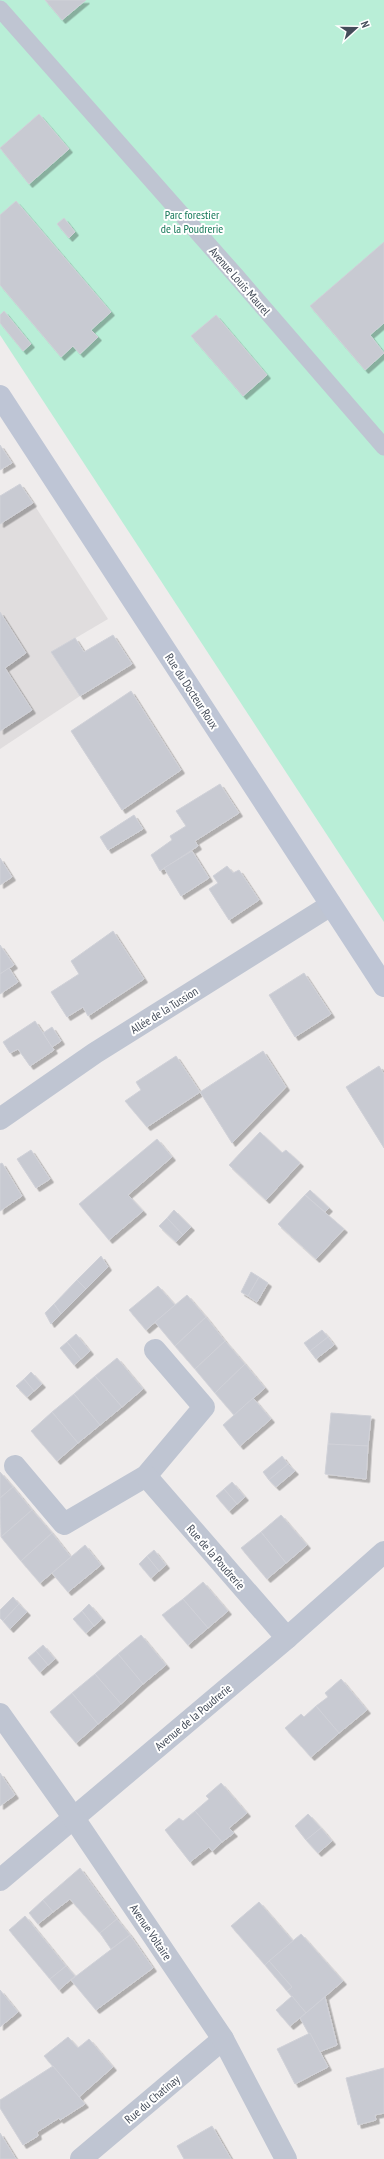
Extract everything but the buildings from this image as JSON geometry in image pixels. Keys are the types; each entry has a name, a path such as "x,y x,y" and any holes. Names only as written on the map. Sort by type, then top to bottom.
{"main road":[{"name":"Rue du Docteur Roux","path":"0,396 384,986"}],"street":[{"name":"Allée de la Tussion","path":"3,1110 331,904"},
{"path":"15,1466 64,1524 146,1476 204,1407 155,1350"},
{"name":"Rue de la Poudrerie","path":"146,1476 287,1638"},
{"name":"Avenue de la Poudrerie","path":"0,1880 287,1638 384,1552"},
{"name":"Avenue Voltaire","path":"0,1714 73,1817 223,2039 286,2159"},
{"name":"Rue du Chatinay","path":"81,2159 223,2039"}],"lane":[{"name":"Avenue Louis Maurel","path":"0,9 237,277 384,447"}],"shaded area":[{"path":"33,503 108,619 52,652 80,696 0,749 0,524"}],"green space":[{"name":"Parc forestier de la Poudrerie","path":"0,0 384,0 384,922 0,335"}]}
